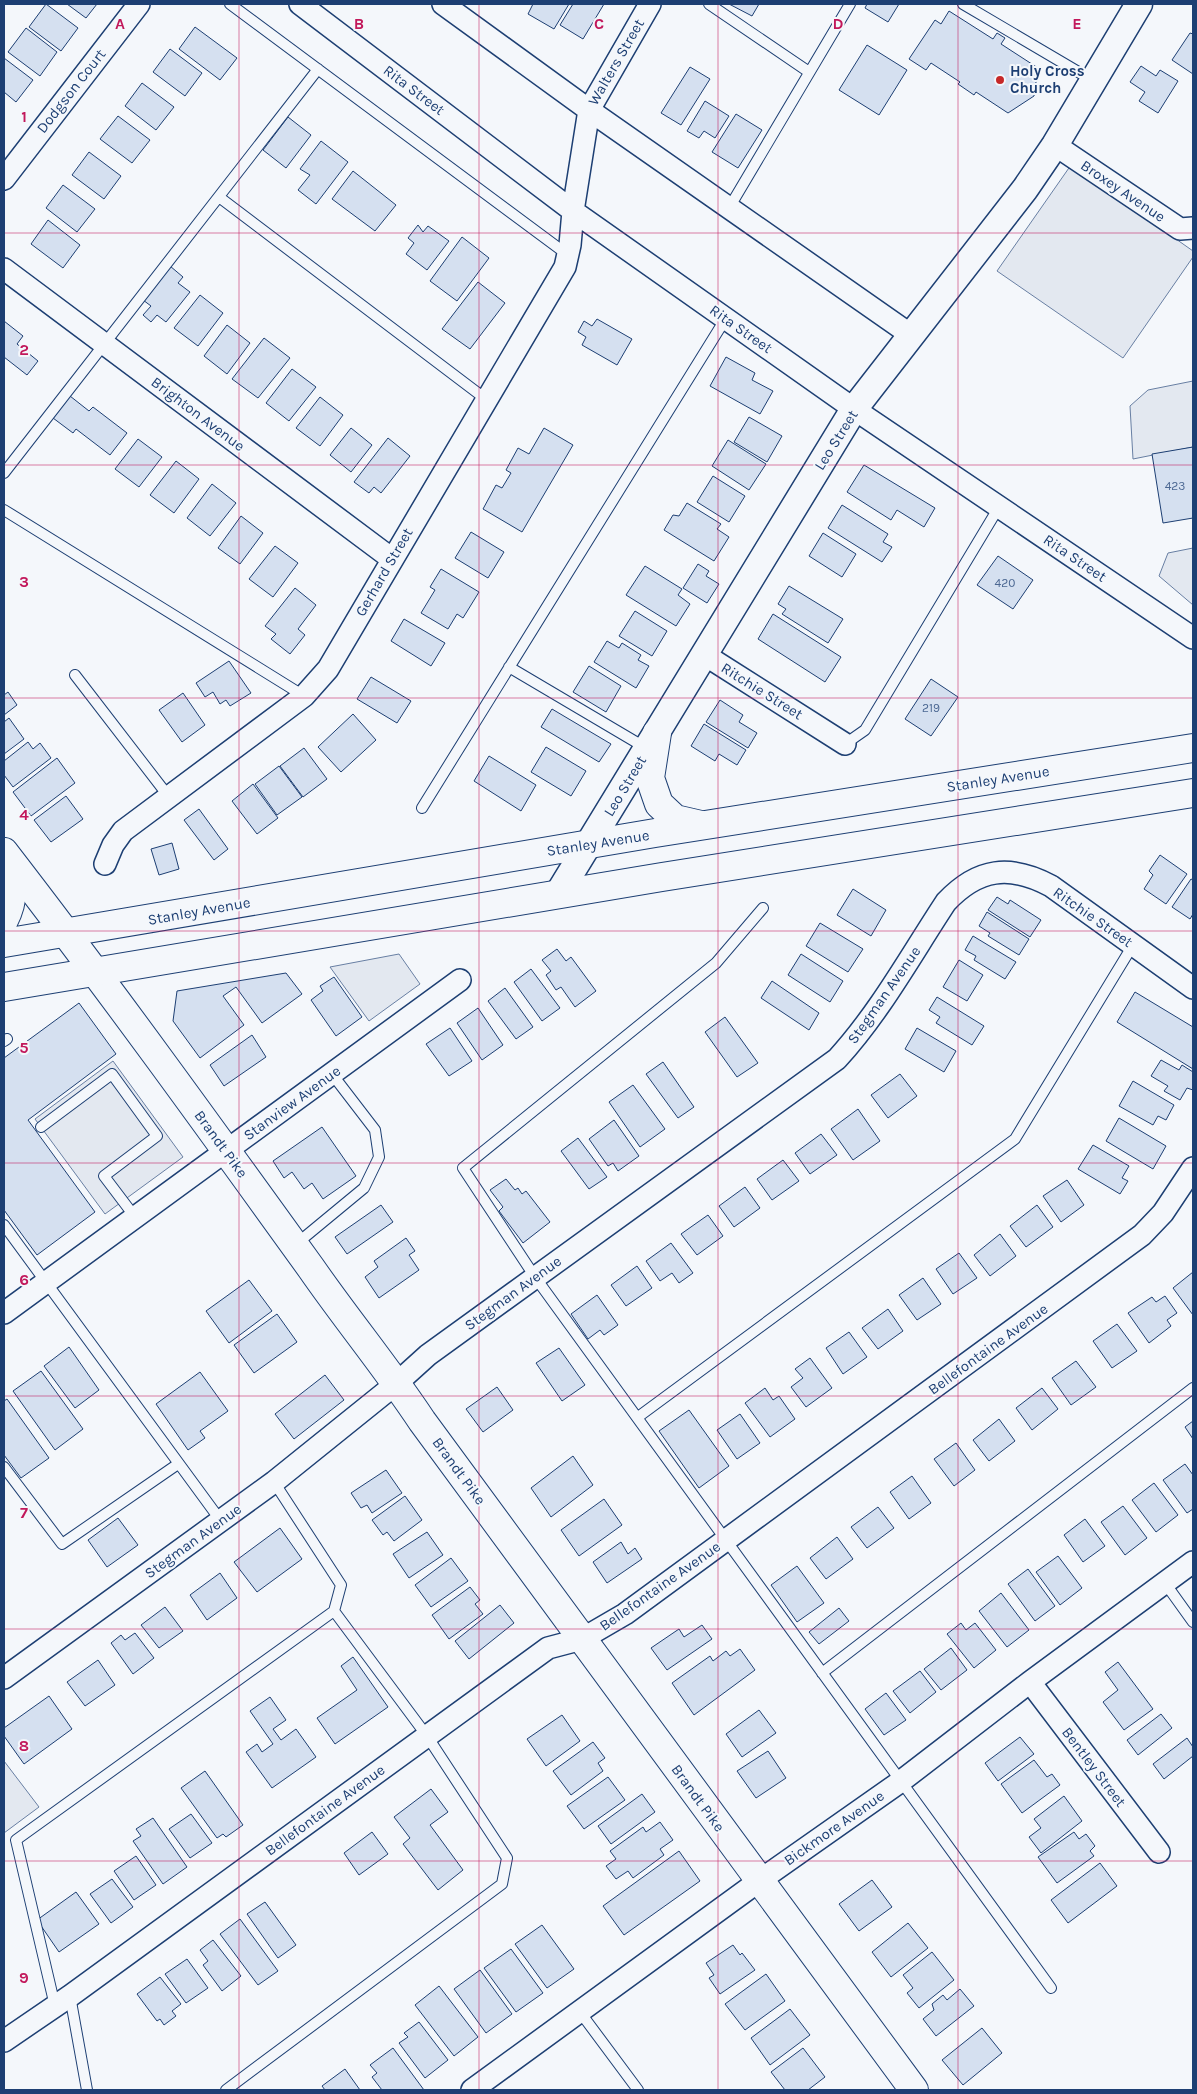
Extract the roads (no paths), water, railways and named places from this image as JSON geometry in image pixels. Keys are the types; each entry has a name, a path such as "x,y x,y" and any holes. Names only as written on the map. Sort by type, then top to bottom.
{"main road":[{"path":"652,741 650,778 659,804 675,819 702,826"},
{"name":"Stanley Avenue","path":"4,942 589,844 1193,748"},
{"path":"4,987 558,894 1193,793"},
{"path":"4,853 13,885 8,913 4,920"},
{"name":"Brandt Pike","path":"4,853 96,973 347,1319 397,1384 759,1881 914,2090"}],"street":[{"name":"Dodgson Court","path":"4,179 139,4"},
{"name":"Rita Street","path":"300,4 573,211 854,409 1193,638"},
{"path":"443,4 589,110 911,335"},
{"name":"Walters Street","path":"573,211 589,110 650,4"},
{"name":"Leo Street","path":"558,894 611,811 854,409 1025,189 1055,145 1139,4"},
{"name":"Broxey Avenue","path":"1055,145 1180,229 1193,228"},
{"name":"Gerhard Street","path":"105,864 112,845 123,832 304,696 328,669 565,267 573,211"},
{"name":"Brighton Avenue","path":"4,269 392,559"},
{"name":"Ritchie Street","path":"705,655 844,744"},
{"name":"Ritchie Street","path":"983,875 1004,871 1022,873 1034,877 1050,886 1193,988"},
{"name":"Stegman Avenue","path":"4,1678 274,1482 397,1384 428,1355 837,1059 859,1035 874,1014 946,902 958,888 983,875"},
{"name":"Stanview Avenue","path":"4,1313 460,980"},
{"name":"Bellefontaine Avenue","path":"4,2041 62,2001 548,1648 582,1639 625,1614 1142,1235 1163,1213 1193,1168"},
{"name":"Bickmore Avenue","path":"472,2090 759,1881 900,1782 1030,1682 1193,1562"},
{"name":"Bentley Street","path":"1030,1682 1159,1852"}],"lane":[{"path":"230,4 568,255"},
{"path":"710,4 809,72"},
{"path":"728,208 850,4"},
{"path":"963,4 1093,80"},
{"path":"4,473 318,70"},
{"path":"219,197 487,400"},
{"path":"422,808 726,318"},
{"path":"844,744 865,730 999,507"},
{"path":"4,510 304,696"},
{"path":"509,667 652,741"},
{"path":"75,676 169,797"},
{"path":"763,908 716,963 463,1168 535,1277 1051,1988"},
{"path":"638,1417 1015,1139 1133,945"},
{"path":"41,1127 112,1074 157,1136 104,1176 135,1217"},
{"path":"295,1246 364,1188 379,1157 375,1130 332,1074"},
{"path":"4,1225 45,1284 221,1521"},
{"path":"822,1673 1193,1388"},
{"path":"4,1467 62,1544 178,1464"},
{"path":"88,2090 16,1840 334,1611 341,1584 274,1482"},
{"path":"1165,1583 1193,1622"},
{"path":"226,2090 502,1884 507,1858 427,1736 334,1611"},
{"path":"580,2012 638,2090"}],"place":[{"name":"Holy Cross Church","path":"1000,80"}]}
